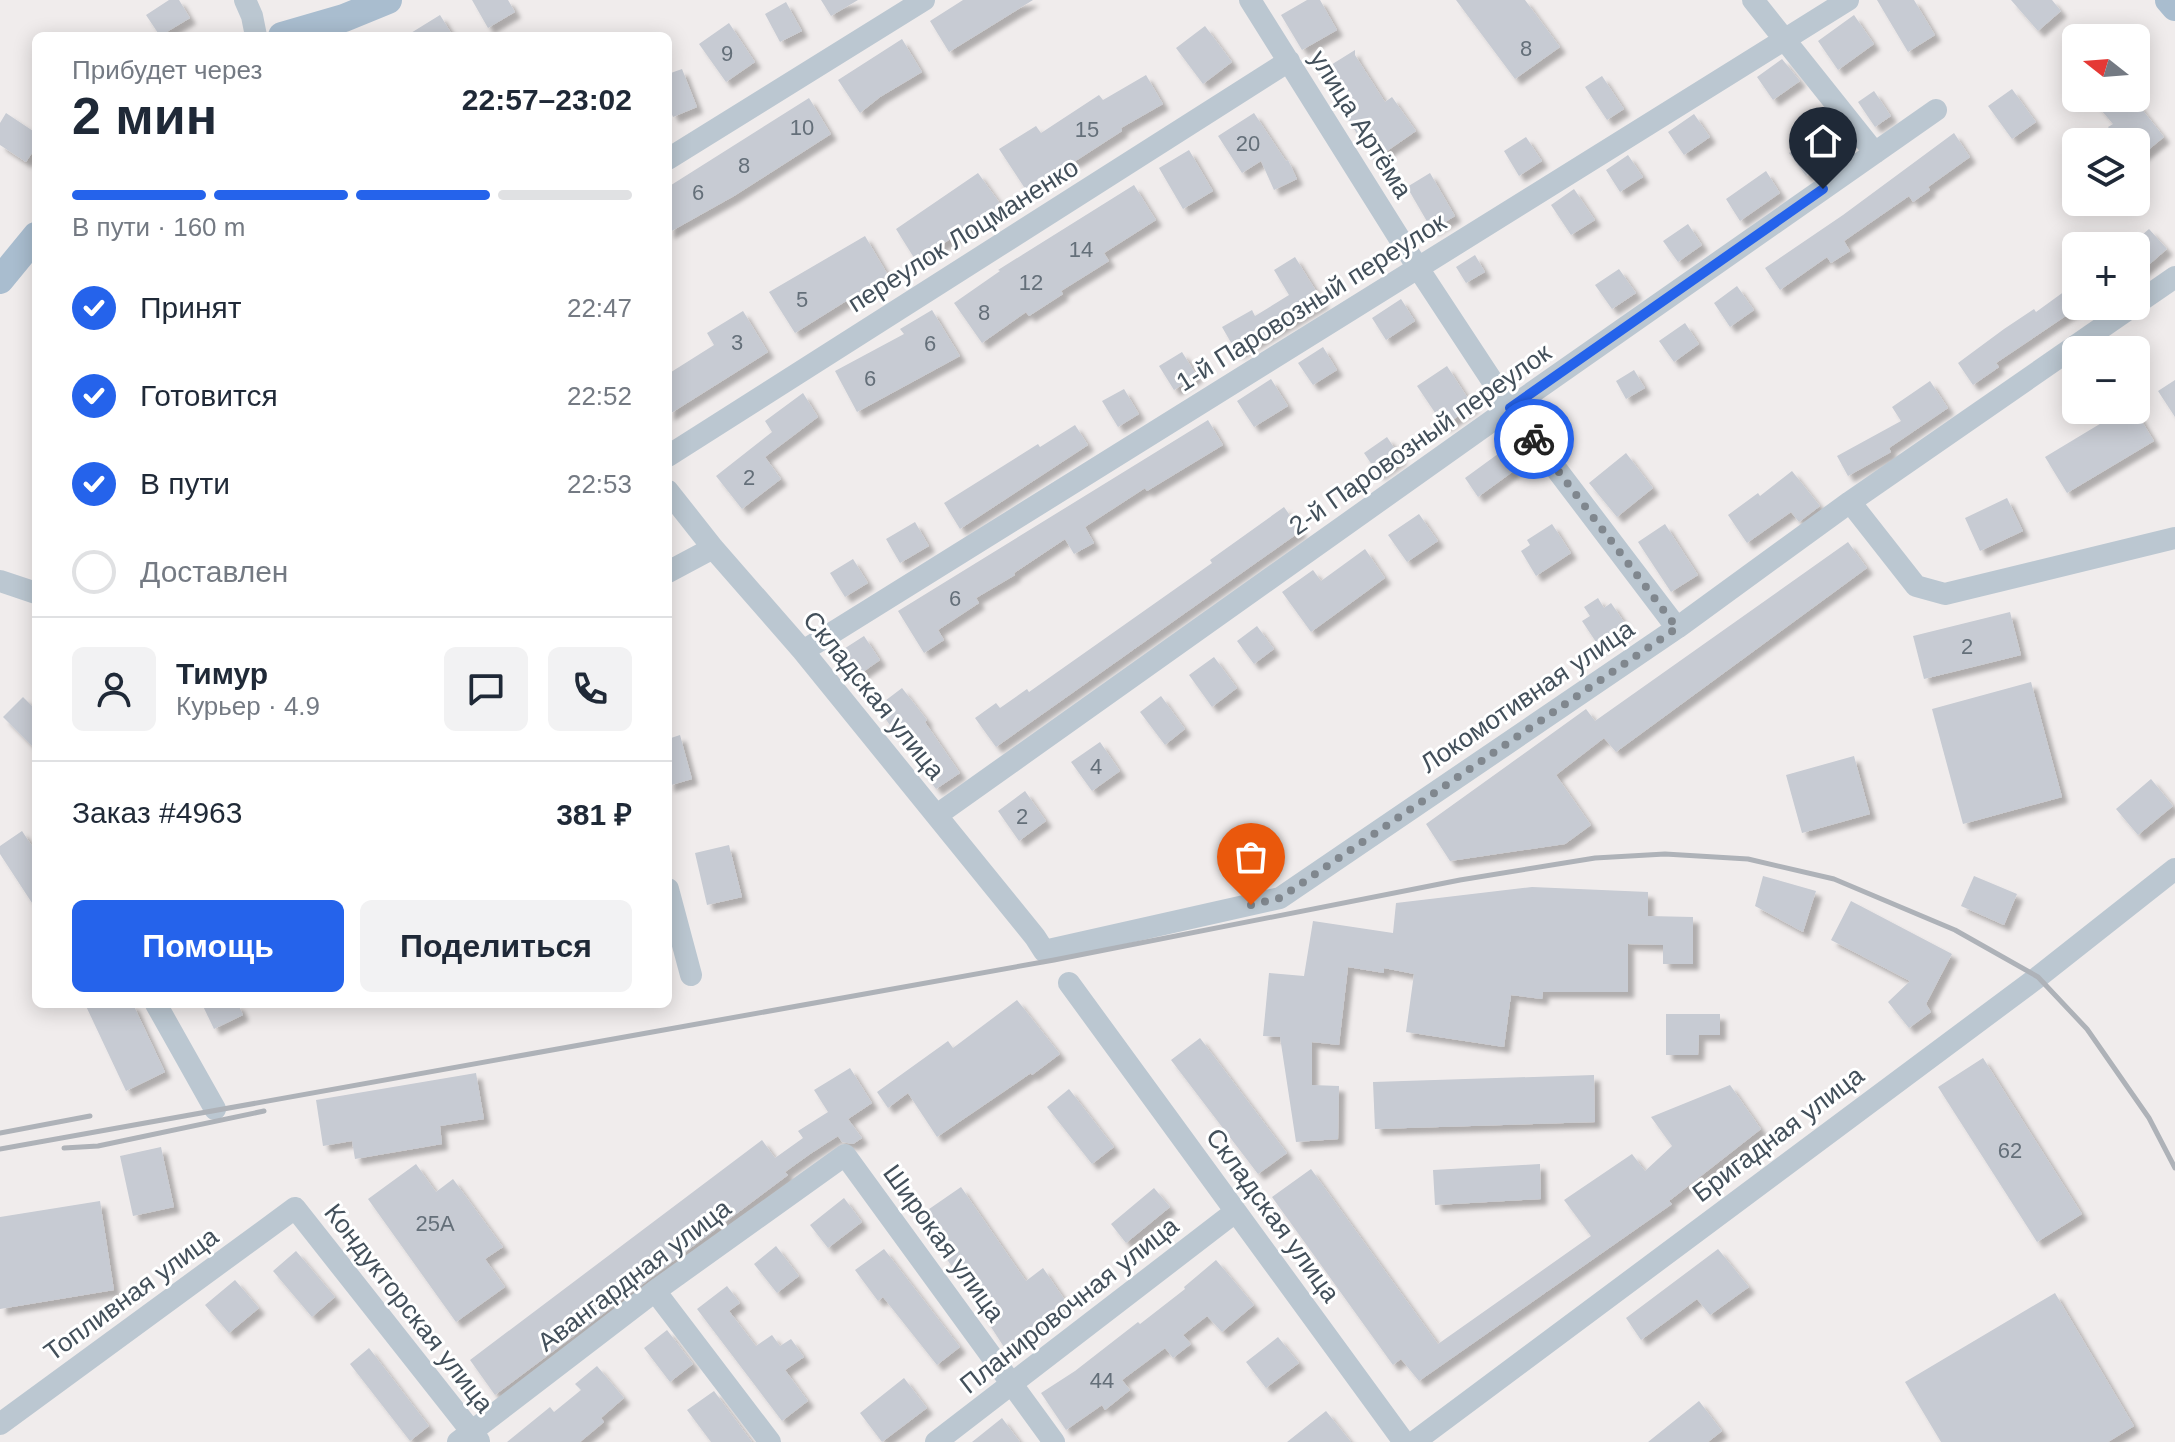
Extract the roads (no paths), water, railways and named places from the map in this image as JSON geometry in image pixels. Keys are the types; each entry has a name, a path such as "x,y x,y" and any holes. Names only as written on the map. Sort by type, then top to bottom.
{"main road":[{"path":"296,32 344,18 388,0"},
{"path":"2169,0 2175,7"},
{"path":"0,280 32,241"}],"street":[{"path":"245,0 255,32"},
{"path":"672,157 924,0"},
{"name":"улица Артёма","path":"1250,0 1510,408 1677,628"},
{"path":"1753,0 1875,153"},
{"name":"1-й Паровозный переулок","path":"803,651 1848,0"},
{"name":"переулок Лоцманенко","path":"672,453 1289,61"},
{"name":"2-й Паровозный переулок","path":"937,815 1936,110"},
{"name":"Локомотивная улица","path":"2150,294 2175,277"},
{"name":"Локомотивная улица","path":"1035,937 1044,951 1280,898 1677,628 1850,502 2112,320"},
{"name":"Складская улица","path":"672,496 803,651 1035,937"},
{"path":"1850,502 1916,586 1945,594 2175,538"},
{"path":"672,570 713,548"},
{"path":"0,581 32,592"},
{"name":"Бригадная улица","path":"1414,1442 2038,977 2175,869"},
{"path":"672,904 691,975"},
{"name":"Складская улица","path":"1069,983 1404,1442"},
{"path":"158,1008 215,1109"},
{"name":"Авангардная улица","path":"470,1438 655,1291 845,1155"},
{"name":"Широкая улица","path":"845,1155 1054,1442"},
{"name":"Топливная улица","path":"0,1424 295,1208"},
{"name":"Кондукторская улица","path":"295,1208 470,1438"},
{"name":"Планировочная улица","path":"936,1442 1235,1212"},
{"path":"655,1291 770,1442"}],"railway":[{"path":"0,1149 1054,960 1460,880 1595,858 1665,854 1748,859 1834,879 1955,930 2038,977 2087,1029 2149,1118 2175,1168"},
{"path":"64,1148 98,1146 264,1111"},
{"path":"0,1133 90,1116"}]}
